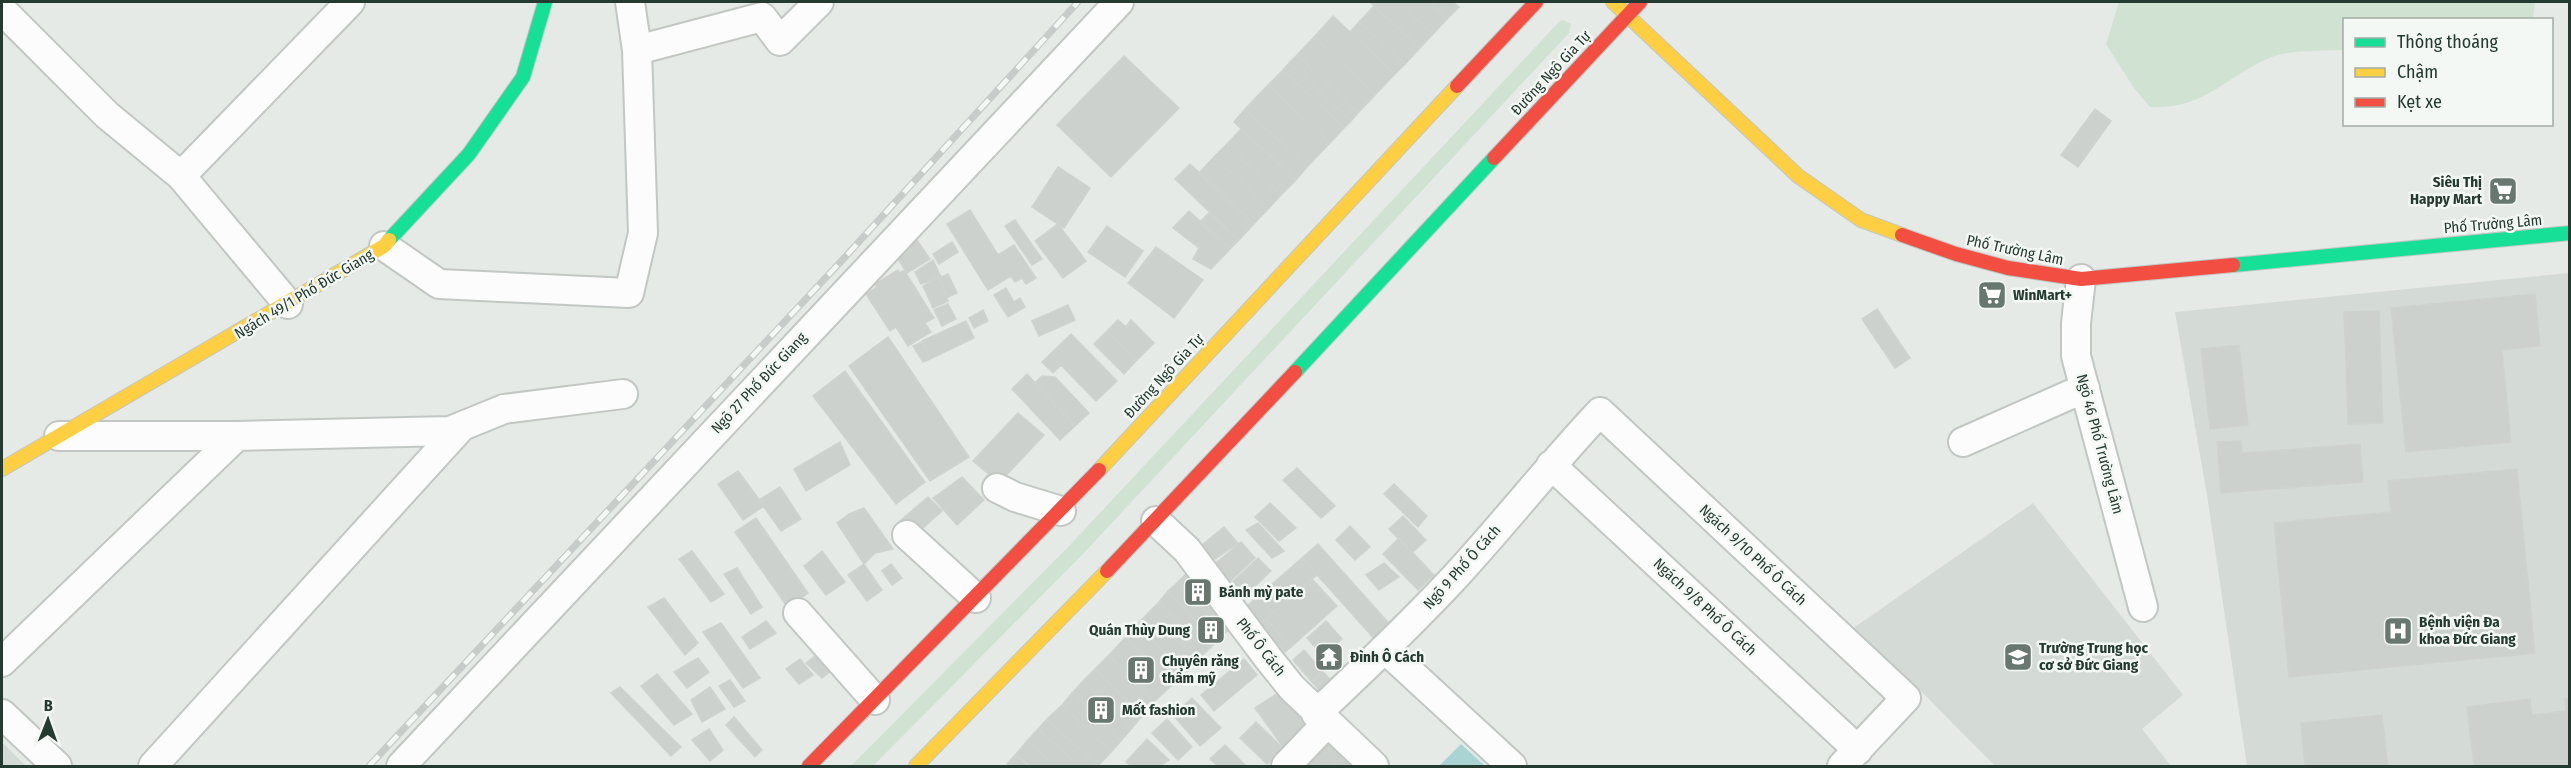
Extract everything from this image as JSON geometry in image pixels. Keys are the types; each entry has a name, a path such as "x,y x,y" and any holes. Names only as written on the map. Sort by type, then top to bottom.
{"main road":[{"name":"Ngách 49/1 Phố Đức Giang","path":"2,469 384,246 416,208 469,154 523,77 544,2"},
{"name":"Đường Ngô Gia Tự","path":"809,766 1061,511 1536,2"},
{"name":"Phố Trường Lâm","path":"1613,2 1798,176 1825,197 1861,220 1945,250 2008,268 2081,279 2570,233"},
{"name":"Đường Ngô Gia Tự","path":"916,766 1156,521 1640,2"}],"street":[{"path":"181,177 350,2"},
{"path":"384,246 439,284 629,293 642,233 637,50 630,2"},
{"path":"637,50 762,17 780,41 819,2"},
{"name":"Ngõ 27 Phố Đức Giang","path":"401,766 1119,2"},
{"path":"2,10 107,115 181,177 288,304"},
{"name":"Ngõ 46 Phố Trường Lâm","path":"2081,279 2076,323 2076,356 2143,607"},
{"path":"1963,442 2085,388"},
{"path":"59,436 237,436 450,431 504,409 623,394"},
{"name":"Ngõ 9 Phố Ô Cách","path":"1286,766 1321,718 1455,577 1599,412"},
{"name":"Ngách 9/10 Phố Ô Cách","path":"1599,412 1906,699 1850,758"},
{"path":"153,766 462,426"},
{"path":"2,662 237,436"},
{"name":"Ngách 9/8 Phố Ô Cách","path":"1551,465 1850,758"},
{"path":"997,488 1015,497 1061,511"},
{"name":"Phố Ô Cách","path":"1156,521 1188,550 1268,658 1321,718 1374,766"},
{"path":"907,535 976,598"},
{"path":"798,614 875,700"},
{"path":"1385,649 1512,766"},
{"path":"2,714 57,766"}],"shaded area":[{"name":"Bệnh viện Đa khoa Đức Giang","path":"2569,273 2569,766 2247,766 2207,495 2175,312"},
{"name":"Trường Trung học cơ sở Đức Giang","path":"2033,503 2183,695 2142,729 2171,766 1995,766 1915,685 1852,629"},
{"path":"2,742 26,766 2,766"}],"green space":[{"path":"2119,2 2535,2 2533,18 2343,18 2343,50 2305,51 2275,56 2199,98 2168,107 2150,107 2134,88 2106,44"},
{"path":"1563,20 1571,24 1569,33 1082,555 873,766 851,766 1069,546"}],"water":[{"path":"1461,744 1485,766 1439,766"}],"building":[{"path":"1370,2 1398,2 1433,34 1420,48"},
{"path":"1398,2 1429,2 1447,19 1433,34"},
{"path":"1429,2 1453,2 1459,7 1447,19"},
{"path":"1374,6 1420,48 1405,64 1359,22"},
{"path":"1333,16 1395,74 1375,95 1314,37"},
{"path":"1359,22 1405,64 1395,74 1350,32"},
{"path":"1314,37 1375,95 1358,113 1297,55"},
{"path":"1297,55 1358,113 1351,121 1289,63"},
{"path":"1124,56 1179,108 1111,177 1057,125"},
{"path":"1289,63 1351,121 1344,128 1283,70"},
{"path":"1283,70 1344,128 1330,143 1268,85"},
{"path":"1268,85 1330,143 1307,167 1245,109"},
{"path":"1245,109 1307,167 1296,180 1234,122"},
{"path":"2095,109 2111,121 2078,167 2061,155"},
{"path":"1241,129 1296,180 1281,195 1226,145"},
{"path":"1226,145 1281,195 1269,208 1214,157"},
{"path":"1214,157 1269,208 1254,224 1199,173"},
{"path":"1190,164 1254,224 1239,240 1175,179"},
{"path":"1058,167 1090,188 1064,228 1032,207"},
{"path":"970,210 998,255 1014,245 1036,278 1026,284 1022,278 1015,282 1011,276 988,290 947,224"},
{"path":"1189,211 1230,249 1211,269 1193,259 1199,248 1173,228"},
{"path":"1209,213 1239,240 1230,249 1200,222"},
{"path":"1015,220 1042,259 1032,265 1005,226"},
{"path":"1058,224 1086,261 1063,278 1035,241"},
{"path":"1107,226 1143,251 1125,277 1088,252"},
{"path":"916,239 930,259 907,273 898,259"},
{"path":"952,242 958,252 939,264 933,254"},
{"path":"1156,247 1203,280 1174,318 1128,283"},
{"path":"933,260 941,277 921,284 915,272"},
{"path":"898,270 900,273 904,270 934,318 925,323 931,332 908,346 896,327 890,331 866,294 877,287 875,284"},
{"path":"948,274 957,293 948,297 939,278"},
{"path":"939,278 948,301 933,308 923,286"},
{"path":"1006,288 1014,302 1020,298 1025,307 1008,317 994,295"},
{"path":"2535,294 2540,346 2502,350 2511,442 2406,452 2391,308"},
{"path":"948,304 956,319 942,326 934,310"},
{"path":"1068,305 1075,320 1039,336 1032,321"},
{"path":"1877,309 1910,358 1895,368 1862,319"},
{"path":"983,310 988,321 974,328 969,318"},
{"path":"2379,311 2383,423 2348,424 2344,312"},
{"path":"1118,320 1126,327 1131,320 1154,343 1137,360 1107,331"},
{"path":"966,321 974,338 930,359 922,341"},
{"path":"1107,331 1137,360 1124,374 1094,344"},
{"path":"1071,334 1117,381 1096,401 1061,365 1053,373 1042,362"},
{"path":"888,337 969,457 930,481 849,366"},
{"path":"922,342 930,359 923,362 913,346"},
{"path":"2239,345 2248,425 2210,429 2201,349"},
{"path":"845,371 925,482 896,504 813,396"},
{"path":"1027,374 1075,426 1060,440 1012,389"},
{"path":"1042,376 1055,377 1089,413 1075,426 1035,383"},
{"path":"1018,413 1044,435 999,483 973,461"},
{"path":"2241,441 2242,453 2360,444 2363,482 2221,493 2217,442"},
{"path":"840,442 850,465 806,491 794,469"},
{"path":"1297,468 1335,506 1321,518 1283,480"},
{"path":"2517,469 2535,653 2289,677 2274,523 2391,512 2388,481"},
{"path":"738,471 764,506 743,520 718,484"},
{"path":"962,477 984,500 957,525 933,498"},
{"path":"1394,484 1427,516 1418,527 1384,494"},
{"path":"780,487 801,519 781,531 759,500"},
{"path":"928,497 942,511 914,536 900,521"},
{"path":"1270,503 1296,528 1279,541 1255,517"},
{"path":"864,508 893,549 875,553 864,564 837,523 849,514"},
{"path":"1403,516 1426,540 1412,553 1389,529"},
{"path":"756,518 808,593 788,608 735,532"},
{"path":"1258,523 1284,551 1272,558 1246,530"},
{"path":"1350,526 1370,547 1355,560 1336,540"},
{"path":"1224,527 1238,543 1215,559 1202,545"},
{"path":"1399,538 1434,575 1418,590 1383,554"},
{"path":"1241,542 1255,558 1226,585 1211,567"},
{"path":"1318,544 1394,629 1378,643 1302,558"},
{"path":"692,551 724,594 711,602 679,559"},
{"path":"822,551 845,582 826,595 804,566"},
{"path":"1258,558 1271,571 1242,599 1228,586"},
{"path":"1302,558 1317,575 1260,624 1246,607"},
{"path":"1384,563 1399,577 1379,590 1366,575"},
{"path":"864,564 882,590 867,601 848,575"},
{"path":"891,564 902,578 892,585 882,571"},
{"path":"737,568 762,607 751,614 724,574"},
{"name":"Bánh mỳ pate","path":"1190,570 1218,602 1208,614 1178,582"},
{"path":"1312,579 1337,606 1291,647 1266,619"},
{"path":"1178,582 1208,614 1199,625 1168,591"},
{"path":"1168,591 1199,625 1191,635 1159,602"},
{"path":"664,598 698,643 685,655 648,607"},
{"path":"1159,602 1191,635 1182,645 1148,613"},
{"name":"Quán Thùy Dung","path":"1218,602 1238,620 1198,660 1182,645"},
{"path":"1148,613 1198,660 1186,673 1137,625"},
{"path":"1266,619 1291,647 1285,652 1260,624"},
{"path":"766,621 776,633 750,649 742,637"},
{"path":"1326,621 1342,639 1323,656 1307,638"},
{"path":"721,623 760,678 743,688 703,632"},
{"path":"1137,625 1186,673 1173,684 1126,637"},
{"name":"Chuyên răng thẩm mỹ","path":"1126,637 1173,684 1154,702 1109,655"},
{"path":"1304,650 1322,671 1311,681 1293,660"},
{"path":"820,652 832,670 822,678 806,663"},
{"path":"1109,655 1154,702 1142,716 1095,669"},
{"path":"698,658 709,672 687,688 674,672"},
{"path":"800,659 813,675 799,684 786,669"},
{"path":"1244,659 1257,675 1214,711 1201,695"},
{"path":"1095,669 1142,716 1132,728 1083,681"},
{"path":"1323,672 1333,682 1321,692 1312,682"},
{"path":"657,674 692,714 674,725 641,686"},
{"path":"730,680 745,701 734,707 719,686"},
{"name":"Mốt fashion","path":"1083,681 1132,728 1121,741 1072,693"},
{"path":"620,687 681,747 671,756 611,693"},
{"path":"710,687 725,709 702,722 691,700"},
{"path":"1072,693 1121,741 1111,752 1062,705"},
{"path":"1278,693 1312,727 1286,751 1255,708"},
{"path":"1192,698 1221,728 1200,746 1173,715"},
{"path":"2570,698 2570,766 2474,766 2467,707 2530,699 2532,715 2566,711 2565,699"},
{"path":"1062,705 1111,752 1098,766 1047,719"},
{"path":"2382,715 2388,766 2305,766 2301,723"},
{"path":"734,717 762,750 755,757 726,725"},
{"path":"1047,719 1098,766 1079,766 1038,729"},
{"path":"1167,719 1192,747 1178,760 1152,733"},
{"path":"1256,722 1285,750 1267,764 1240,738"},
{"path":"709,729 723,750 710,761 692,740"},
{"path":"1038,729 1079,766 1055,766 1027,741"},
{"path":"1147,739 1169,760 1160,766 1131,766 1126,762"},
{"path":"1027,741 1055,766 1031,766 1016,754"},
{"path":"1327,744 1341,757 1332,766 1305,766"},
{"path":"1225,745 1246,766 1218,766 1210,759"},
{"path":"1015,755 1028,766 1009,766 1007,764"},
{"path":"1341,757 1351,766 1332,766"}],"railway":[{"path":"369,766 846,256 1078,2"}],"traffic: fast":[{"path":"389,240 469,154 523,77 545,2"},
{"path":"1295,372 1494,158"},
{"path":"2233,265 2570,233"}],"traffic: slow":[{"path":"1613,2 1798,176 1861,220 1902,235"},
{"path":"1099,470 1457,86"},
{"path":"2,469 384,246 389,240"},
{"path":"916,766 1107,571"}],"traffic: jam":[{"path":"1457,86 1536,2"},
{"path":"1494,158 1640,2"},
{"path":"1902,235 1956,254 2008,268 2081,279 2233,265"},
{"path":"1107,571 1295,372"},
{"path":"809,766 1099,470"}],"place":[{"name":"Siêu Thị Happy Mart","path":"2503,191"},
{"name":"WinMart+","path":"1992,295"},
{"name":"Bánh mỳ pate","path":"1198,592"},
{"name":"Quán Thùy Dung","path":"1211,630"},
{"name":"Bệnh viện Đa khoa Đức Giang","path":"2398,631"},
{"name":"Đình Ô Cách","path":"1329,657"},
{"name":"Trường Trung học cơ sở Đức Giang","path":"2018,657"},
{"name":"Chuyên răng thẩm mỹ","path":"1141,670"},
{"name":"Mốt fashion","path":"1101,710"}]}
